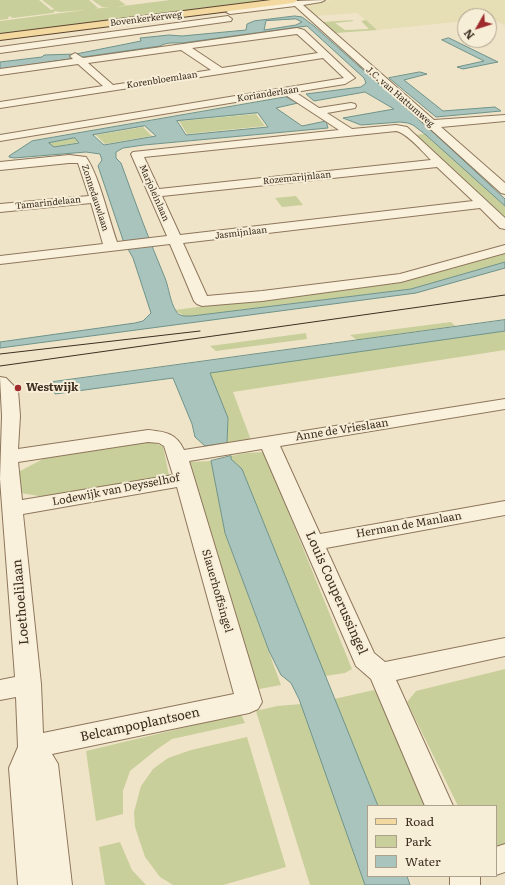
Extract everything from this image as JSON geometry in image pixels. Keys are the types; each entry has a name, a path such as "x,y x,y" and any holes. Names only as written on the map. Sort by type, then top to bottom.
{"main road":[{"name":"Bovenkerkerweg","path":"0,37 294,2"}],"street":[{"name":"Bovenkerkerweg","path":"0,50 229,16 294,2 321,0"},
{"name":"J.C. van Hattumweg","path":"294,2 505,190"},
{"name":"Korianderlaan","path":"0,72 79,59 297,31 301,32 350,79 0,138"},
{"path":"59,42 111,88"},
{"path":"182,46 220,71"},
{"name":"Korenbloemlaan","path":"1,103 111,88 325,55"},
{"path":"286,91 351,133"},
{"path":"318,112 351,106"},
{"path":"431,124 505,118"},
{"name":"Marjoleinlaan","path":"505,225 403,129 396,128 137,154 202,301 266,295 401,278 505,249"},
{"name":"Zonnedauwlaan","path":"0,166 69,159 82,160 85,164 116,247"},
{"name":"Rozemarijnlaan","path":"154,193 440,163"},
{"name":"Tamarindelaan","path":"0,208 97,198"},
{"name":"Jasmijnlaan","path":"0,260 482,204"},
{"name":"Loethoelilaan","path":"0,382 9,390 4,448 12,509 8,545 28,684 31,747 23,768 32,885"},
{"name":"Anne de Vrieslaan","path":"178,457 505,404"},
{"name":"Lodewijk van Deysselhof","path":"4,448 148,436 163,437 171,442 178,457 185,479 12,509"},
{"name":"Louis Couperussingel","path":"268,442 365,659 381,673 439,805"},
{"name":"Slauerhoffsingel","path":"185,479 249,702"},
{"name":"Herman de Manlaan","path":"313,543 505,508"},
{"path":"381,673 505,647"},
{"path":"0,690 28,684"},
{"name":"Belcampoplantsoen","path":"31,747 249,702"},
{"path":"31,747 44,764 57,885"}],"shaded area":[{"path":"333,0 505,0 505,26 497,21 497,8 457,8 457,22 377,30 357,13 315,16 302,4"}],"green space":[{"path":"0,0 39,0 51,10 54,9 42,0 89,0 98,8 93,9 109,7 102,7 92,0 119,0 126,5 115,7 170,0 267,0 0,34 0,21 85,10 55,11 53,13 13,18 9,16 8,19 0,20"},
{"path":"366,20 377,30 336,33 323,22 354,21 335,23 345,30 369,29 361,21"},
{"path":"256,114 265,126 187,134 179,121"},
{"path":"143,127 152,136 105,144 96,135"},
{"path":"425,134 505,206 505,221 414,135"},
{"path":"75,138 80,142 54,147 48,143"},
{"path":"296,196 303,205 282,207 275,198"},
{"path":"505,253 505,262 411,289 192,316 184,316 175,310 405,280"},
{"path":"451,322 455,326 357,340 350,335"},
{"path":"505,331 505,350 233,392 251,440 227,443 228,418 209,373"},
{"path":"306,333 307,339 216,351 210,346"},
{"path":"144,440 163,446 169,475 160,481 50,498 21,493 18,472 47,457"},
{"path":"264,452 352,669 345,673 325,676 242,469 231,459 231,456"},
{"path":"211,461 225,533 281,685 254,690 188,462"},
{"path":"505,669 505,844 497,846 497,805 458,805 407,702 416,691"},
{"path":"374,690 381,702 428,805 378,805 334,699"},
{"path":"301,704 365,885 310,885 256,711 277,706"},
{"path":"241,714 245,723 172,739 156,750 130,771 123,791 123,814 96,821 86,751"},
{"path":"247,737 286,867 223,885 173,885 160,877 145,857 135,827 134,812 141,786 153,769 168,758 191,750"},
{"path":"120,842 132,870 146,885 105,885 99,847"}],"water":[{"path":"295,16 302,17 434,133 505,199 505,206 413,125 400,122 361,125 343,118 394,109 365,92 314,101 306,94 361,87 366,83 364,78 307,26 182,43 168,43 160,46 0,69 0,62 42,57 44,55 76,54 141,41 140,38 246,30 247,24 254,21","holes":["296,19 302,22 296,25 264,30 266,21"]},
{"path":"449,38 457,42 457,48 442,40"},
{"path":"458,48 469,48 498,62 463,69 457,67 484,61"},
{"path":"420,72 427,74 404,80 443,111 495,107 501,111 436,117 389,78"},
{"path":"286,97 298,103 276,108 302,126 326,121 328,128 144,145 123,148 116,152 116,158 121,163 165,278 172,303 177,313 181,315 192,316 411,289 505,262 505,268 416,293 0,348 0,342 135,323 143,321 151,313 133,258 123,240 98,166 102,160 100,154 86,152 14,158 9,157 32,141","holes":["258,113 268,127 186,135 177,121","145,126 156,136 104,145 93,135","75,138 79,143 54,147 49,143"]},
{"path":"505,320 505,331 210,373 228,418 227,443 205,446 195,437 192,424 173,378 55,394 53,382"},
{"path":"231,456 231,459 242,469 378,805 367,805 367,877 407,877 410,885 365,885 299,699 291,683 281,675 269,651 225,533 211,461"}],"tram line":[{"path":"0,366 505,295"},
{"path":"0,354 200,331"}],"place":[{"name":"Westwijk","path":"18,388"}]}
